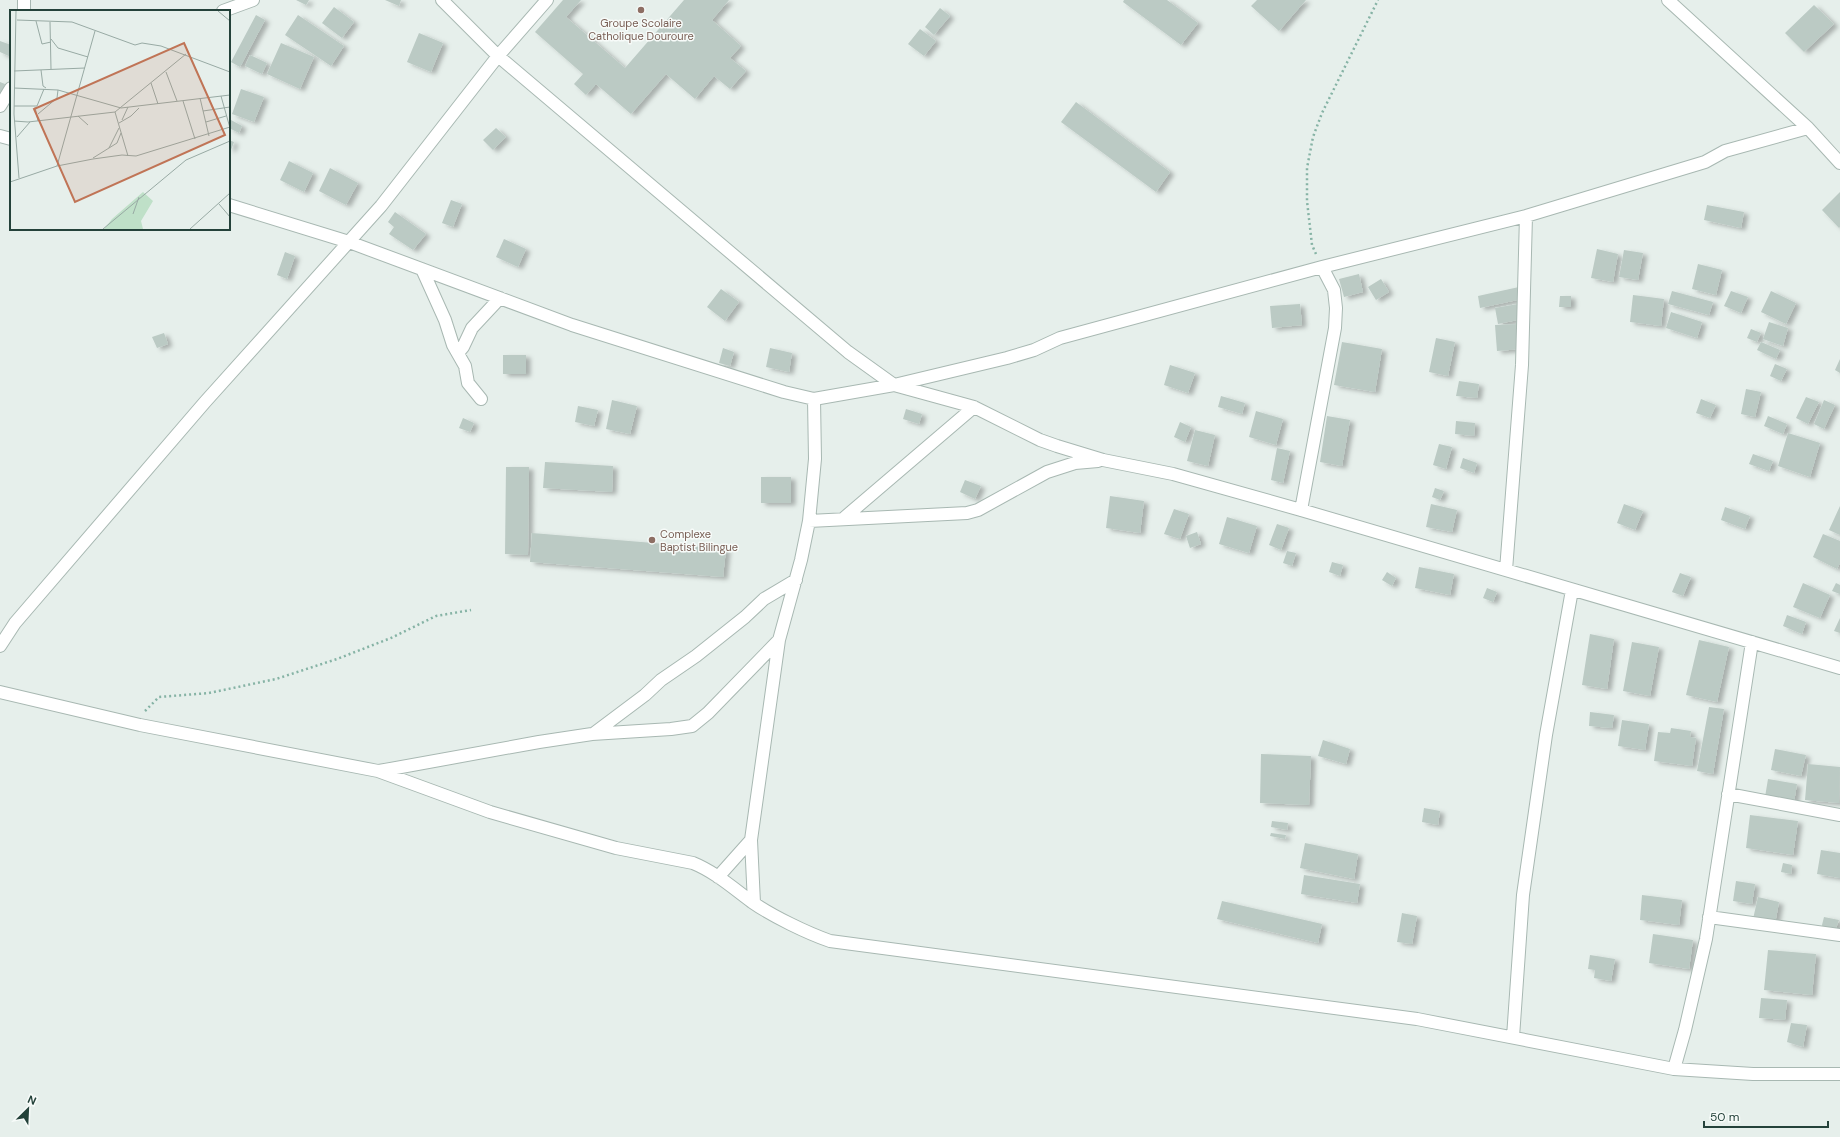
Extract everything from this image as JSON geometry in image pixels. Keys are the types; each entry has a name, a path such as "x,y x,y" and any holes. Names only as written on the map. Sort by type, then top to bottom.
{"street":[{"path":"226,10 253,0"},
{"path":"442,0 498,56 848,352 894,385 974,407 1040,440 1103,460 1173,474 1840,668"},
{"path":"0,646 15,624 205,402 386,200 498,56 546,0"},
{"path":"1668,0 1808,128 1840,163"},
{"path":"0,106 10,90"},
{"path":"230,205 349,242 572,325 777,389 814,399 894,385 1007,358 1034,350 1060,338 1322,267 1526,216 1705,162 1725,151 1808,128"},
{"path":"0,136 10,139"},
{"path":"1506,570 1522,365 1526,216"},
{"path":"1300,510 1335,328 1336,308 1334,290 1322,267"},
{"path":"422,269 445,320 453,345 465,366 468,382 482,399"},
{"path":"458,353 463,347 472,328 500,298"},
{"path":"754,903 751,840 779,640 796,580 809,521 815,459 814,399"},
{"path":"844,518 974,407"},
{"path":"809,521 844,518 967,513 978,510 1047,472 1061,466 1103,460"},
{"path":"592,734 645,695 661,680 696,656 745,617 764,599 796,580"},
{"path":"1513,1037 1523,894 1546,735 1572,590"},
{"path":"378,771 592,734 671,729 692,726 708,713 779,640"},
{"path":"1674,1069 1697,982 1709,918 1752,642"},
{"path":"0,692 133,723 378,771 490,812 616,848 693,863 718,877 754,903 815,936 830,941 1417,1019 1674,1069 1753,1074 1840,1074"},
{"path":"1728,794 1840,815"},
{"path":"718,877 751,840"},
{"path":"1709,918 1840,935"}],"path":[{"path":"1322,267 1312,244 1307,201 1308,160 1313,137 1322,112 1378,0"},
{"path":"133,723 159,697 209,693 276,679 337,659 391,638 436,616 471,610"}],"building":[{"path":"296,0 309,0 306,5"},
{"path":"385,0 401,0 399,6"},
{"path":"563,0 581,0 566,17 625,68 684,0 729,0 712,20 741,46 730,58 746,71 730,89 714,76 695,99 666,74 631,114 596,84 586,95 574,84 583,74 535,32"},
{"path":"1124,0 1167,0 1198,23 1181,45 1123,2"},
{"path":"1257,0 1306,0 1279,31 1251,6"},
{"path":"1814,5 1834,24 1804,52 1785,33"},
{"path":"334,7 354,22 342,38 322,23"},
{"path":"940,8 950,16 934,35 925,27"},
{"path":"256,15 265,20 240,67 231,62"},
{"path":"298,15 344,46 331,66 285,35"},
{"path":"920,29 936,41 924,56 908,44"},
{"path":"419,33 443,43 431,72 407,62"},
{"path":"0,41 10,45 10,57 0,52"},
{"path":"281,43 314,57 300,89 267,74"},
{"path":"250,55 267,63 262,74 245,66"},
{"path":"0,82 5,84 1,94 0,93"},
{"path":"241,89 264,97 254,122 232,114"},
{"path":"1076,102 1170,172 1156,192 1061,122"},
{"path":"231,120 242,126 239,133 230,128"},
{"path":"496,128 506,137 493,150 483,140"},
{"path":"230,140 234,142 230,150"},
{"path":"289,161 313,173 304,192 280,180"},
{"path":"330,168 358,183 346,205 319,191"},
{"path":"1840,192 1840,227 1839,228 1822,210"},
{"path":"451,200 462,204 453,227 442,223"},
{"path":"1707,205 1744,212 1741,228 1704,220"},
{"path":"395,212 426,234 413,250 389,234 394,227 388,222"},
{"path":"504,239 526,249 518,267 496,257"},
{"path":"1597,249 1618,254 1613,282 1591,278"},
{"path":"1624,250 1643,253 1638,280 1619,277"},
{"path":"285,252 295,256 287,279 277,275"},
{"path":"1698,264 1722,270 1716,295 1692,289"},
{"path":"1359,274 1363,292 1344,297 1339,279"},
{"path":"1381,279 1389,292 1376,300 1368,287"},
{"path":"1519,287 1522,299 1480,308 1478,296"},
{"path":"721,289 739,302 725,321 707,307"},
{"path":"1672,291 1713,302 1709,315 1668,304"},
{"path":"1731,291 1748,297 1741,313 1724,306"},
{"path":"1771,291 1796,303 1786,324 1761,312"},
{"path":"1633,295 1664,299 1661,326 1630,322"},
{"path":"1560,296 1571,296 1571,307 1559,307"},
{"path":"1300,304 1302,325 1272,328 1270,306"},
{"path":"1518,304 1522,319 1498,324 1495,308"},
{"path":"1671,312 1702,322 1697,338 1666,328"},
{"path":"1769,322 1788,328 1783,346 1763,339"},
{"path":"1519,324 1521,349 1497,351 1495,325"},
{"path":"1751,329 1761,333 1757,342 1747,338"},
{"path":"164,333 168,344 157,348 152,337"},
{"path":"1436,338 1455,342 1448,376 1429,372"},
{"path":"1342,342 1382,349 1375,392 1334,385"},
{"path":"1761,342 1780,350 1776,359 1757,350"},
{"path":"723,348 734,352 730,366 719,363"},
{"path":"770,348 792,353 789,372 766,367"},
{"path":"503,355 526,355 526,374 503,374"},
{"path":"1840,359 1840,373 1835,370"},
{"path":"1775,364 1787,369 1781,381 1770,376"},
{"path":"1170,365 1195,373 1188,393 1164,385"},
{"path":"1459,381 1479,384 1477,398 1456,396"},
{"path":"1746,389 1761,392 1755,417 1741,414"},
{"path":"1221,396 1245,403 1242,414 1218,407"},
{"path":"1806,397 1819,402 1808,424 1796,418"},
{"path":"1701,399 1716,405 1710,418 1696,413"},
{"path":"612,400 637,406 630,434 606,429"},
{"path":"1824,400 1835,405 1824,429 1814,424"},
{"path":"578,406 598,410 594,426 575,422"},
{"path":"906,409 922,414 919,424 903,419"},
{"path":"1256,411 1283,419 1276,445 1249,437"},
{"path":"1327,416 1350,420 1342,466 1320,462"},
{"path":"1768,416 1787,424 1783,434 1764,426"},
{"path":"463,418 474,423 470,432 459,428"},
{"path":"1456,421 1475,423 1474,436 1455,434"},
{"path":"1180,422 1191,427 1185,442 1174,437"},
{"path":"1195,430 1215,435 1208,466 1187,461"},
{"path":"1788,433 1820,443 1810,477 1778,466"},
{"path":"1439,444 1452,447 1446,469 1433,465"},
{"path":"1277,448 1290,451 1283,483 1271,480"},
{"path":"1753,454 1773,461 1769,471 1749,464"},
{"path":"1463,458 1477,463 1474,473 1460,468"},
{"path":"545,462 613,466 612,492 543,488"},
{"path":"506,467 529,467 528,555 505,554"},
{"path":"761,477 791,477 791,503 761,503"},
{"path":"965,480 981,486 975,499 960,492"},
{"path":"1435,488 1444,491 1440,500 1432,497"},
{"path":"1110,496 1144,501 1140,533 1106,528"},
{"path":"1431,504 1457,510 1452,532 1426,527"},
{"path":"1624,504 1643,511 1635,530 1617,523"},
{"path":"1840,506 1840,535 1829,530"},
{"path":"1725,507 1750,516 1745,529 1721,520"},
{"path":"1174,509 1189,514 1180,539 1164,534"},
{"path":"1227,517 1257,526 1249,553 1219,544"},
{"path":"1277,524 1289,528 1281,550 1269,545"},
{"path":"1197,532 1201,544 1190,548 1186,536"},
{"path":"532,533 726,549 723,577 530,562"},
{"path":"1823,534 1840,541 1840,563 1837,569 1813,557"},
{"path":"1287,551 1296,553 1292,566 1283,563"},
{"path":"1332,562 1343,565 1340,576 1329,572"},
{"path":"1419,567 1454,574 1450,595 1415,588"},
{"path":"1387,572 1396,578 1392,586 1382,580"},
{"path":"1680,573 1691,577 1683,596 1672,592"},
{"path":"1803,583 1830,595 1820,618 1793,607"},
{"path":"1836,583 1840,585 1840,594 1832,591"},
{"path":"1487,588 1497,592 1493,602 1483,598"},
{"path":"1787,615 1806,622 1802,634 1783,626"},
{"path":"1840,618 1840,633 1834,631"},
{"path":"1590,634 1614,639 1607,689 1582,685"},
{"path":"1699,640 1729,647 1717,702 1686,695"},
{"path":"1632,642 1659,647 1650,696 1623,691"},
{"path":"1709,707 1724,709 1713,774 1697,771"},
{"path":"1590,712 1614,715 1612,728 1589,726"},
{"path":"1622,720 1649,724 1645,750 1618,746"},
{"path":"1671,728 1691,731 1690,737 1696,738 1692,766 1654,761 1658,732 1670,733"},
{"path":"1323,740 1350,749 1346,764 1318,756"},
{"path":"1775,749 1806,755 1801,776 1771,770"},
{"path":"1261,754 1311,756 1309,805 1260,803"},
{"path":"1808,764 1840,767 1839,803 1805,800"},
{"path":"1768,779 1797,784 1794,802 1765,797"},
{"path":"1424,808 1440,811 1438,825 1422,822"},
{"path":"1750,815 1798,821 1793,855 1746,848"},
{"path":"1272,821 1288,823 1287,830 1271,827"},
{"path":"1271,833 1286,835 1285,839 1270,836"},
{"path":"1305,843 1358,854 1354,879 1300,868"},
{"path":"1821,850 1840,853 1840,878 1817,874"},
{"path":"1783,863 1792,865 1791,874 1781,872"},
{"path":"1304,875 1360,884 1357,903 1301,894"},
{"path":"1736,881 1755,884 1752,904 1733,901"},
{"path":"1642,895 1682,900 1679,925 1640,920"},
{"path":"1758,897 1779,902 1775,924 1753,919"},
{"path":"1222,901 1322,924 1318,943 1217,919"},
{"path":"1402,913 1417,916 1412,944 1397,942"},
{"path":"1824,917 1839,920 1835,931 1823,928 1822,925"},
{"path":"1653,934 1693,940 1689,969 1649,963"},
{"path":"1768,950 1816,954 1812,995 1764,990"},
{"path":"1590,955 1615,959 1611,981 1594,978 1595,970 1588,969"},
{"path":"1761,998 1787,1000 1785,1020 1759,1018"},
{"path":"1791,1023 1807,1025 1803,1047 1787,1042"}],"place":[{"name":"Groupe Scolaire Catholique Douroure","path":"641,10"},
{"name":"Complexe Baptist Bilingue","path":"652,540"}]}
